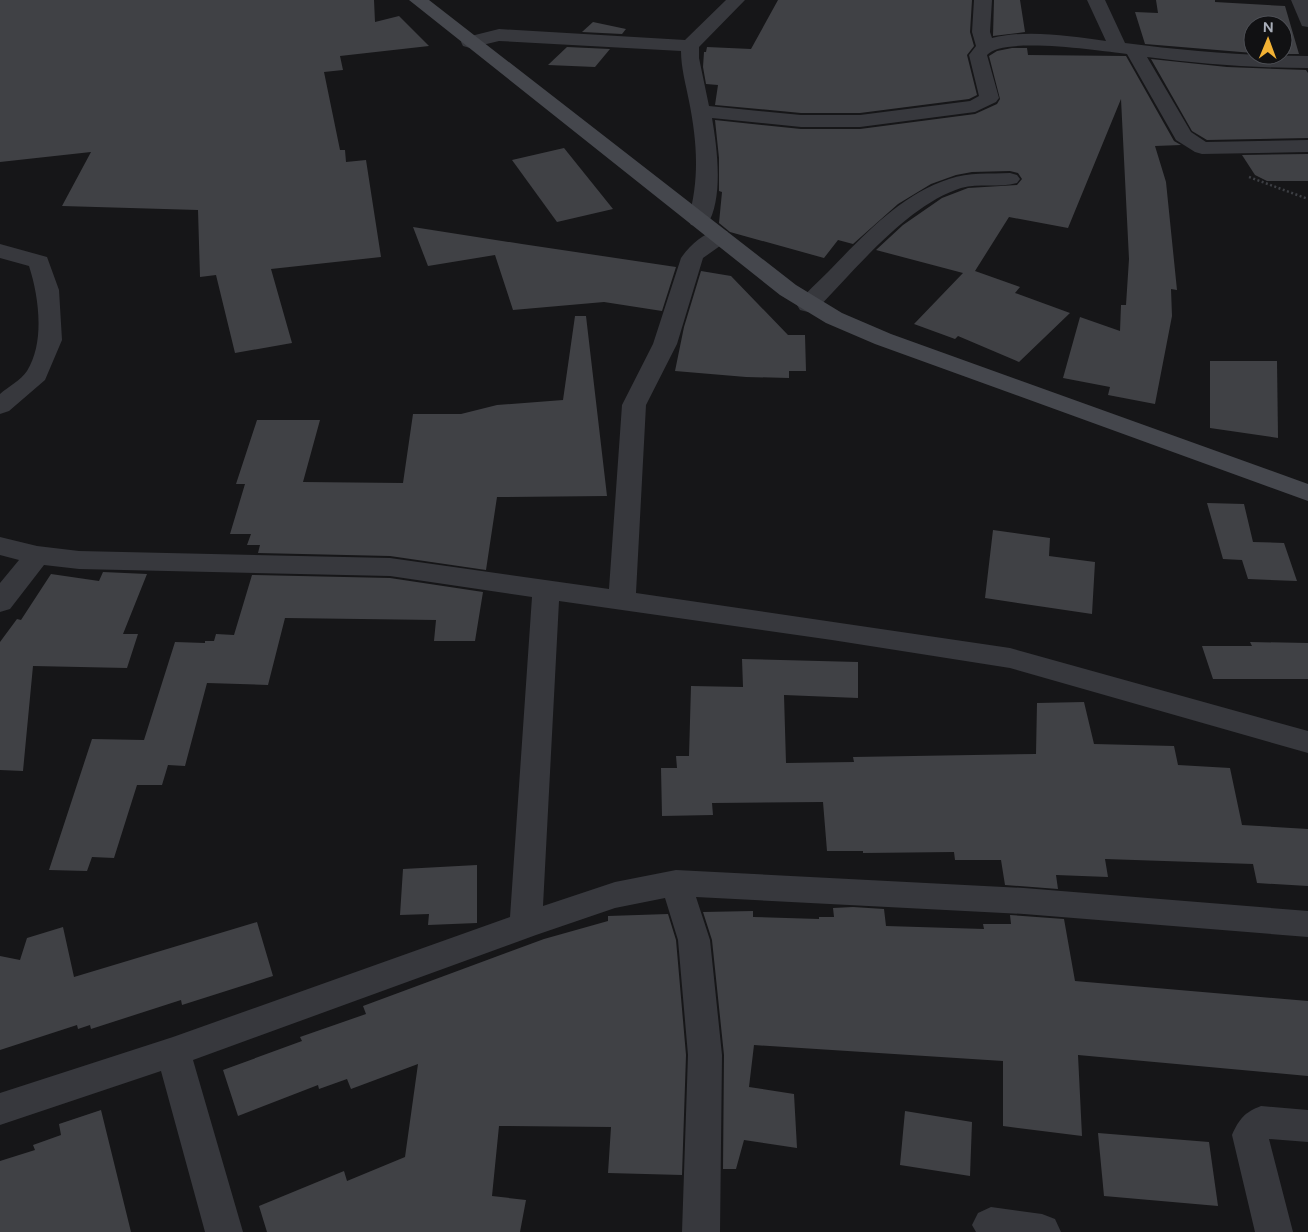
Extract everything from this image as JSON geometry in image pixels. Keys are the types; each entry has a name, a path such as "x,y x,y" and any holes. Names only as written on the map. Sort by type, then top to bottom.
{"street":[{"path":"418,0 808,305 833,320 1308,493"},
{"path":"470,42 499,35 690,46 736,0"},
{"path":"983,0 981,32 985,46"},
{"path":"1096,0 1183,136 1202,148 1308,146"},
{"path":"1300,0 1308,22"},
{"path":"700,111 801,121 860,120 975,106 989,98 978,55 985,46 1007,40 1074,42 1191,57 1270,62 1308,62"},
{"path":"690,46 708,155 704,204 699,220"},
{"path":"808,305 904,211 933,193 958,182 1010,179"},
{"path":"622,601 634,405 665,344 692,258 719,236"},
{"path":"0,251 39,262 48,290 50,340 37,374 0,406"},
{"path":"0,546 37,555 79,560 390,567 832,630 1010,658 1308,742"},
{"path":"0,602 37,555"},
{"path":"526,925 546,590"},
{"path":"676,883 694,940 705,1055 701,1232"},
{"path":"0,1110 173,1052 526,925 615,895 676,883 1024,901 1308,924"},
{"path":"173,1052 224,1232"},
{"path":"1274,1232 1250,1135 1261,1122 1308,1126"},
{"path":"991,1225 1042,1232"}],"building":[{"path":"0,0 374,0 375,22 399,16 429,46 340,56 343,70 324,72 340,150 345,150 346,162 366,160 381,257 271,269 292,343 235,353 216,275 200,277 198,210 62,206 91,152 0,162"},
{"path":"778,0 972,0 970,32 974,46 967,55 977,95 969,99 860,113 801,113 715,105 718,85 706,84 703,67 704,52 706,52 707,47 751,49"},
{"path":"994,0 1020,0 1025,32 993,36"},
{"path":"1156,0 1215,0 1215,2 1285,6 1288,15 1243,15 1243,52 1145,44 1135,12 1158,13"},
{"path":"593,22 626,29 622,34 582,32"},
{"path":"1293,33 1299,54 1293,54"},
{"path":"567,47 610,49 595,67 548,65"},
{"path":"1027,48 1028,55 1126,56 1174,141 1181,145 1155,146 1166,182 1177,290 1171,289 1172,316 1155,404 1108,395 1110,387 1063,378 1080,317 1120,331 1121,305 1126,305 1129,259 1121,99 1068,228 1009,217 975,271 1020,287 1015,293 1070,313 1019,362 958,336 955,339 914,324 963,273 876,250 903,225 942,198 968,188 1017,185 1022,179 1018,173 1010,171 972,172 956,175 931,184 898,204 853,244 838,240 824,258 730,232 719,223 722,192 719,191 719,158 715,120 801,129 860,129 975,114 997,104 1000,99 989,56 997,51"},
{"path":"1151,59 1227,67 1306,70 1308,73 1308,138 1207,140 1192,131"},
{"path":"564,148 613,209 557,222 512,160"},
{"path":"1308,154 1308,181 1267,181 1255,175 1242,155"},
{"path":"413,227 676,267 662,311 604,302 513,310 495,255 428,266"},
{"path":"701,271 731,276 788,335 805,335 806,371 789,371 789,378 746,377 675,371 684,327"},
{"path":"575,316 586,316 607,496 497,497 486,570 390,556 258,553 260,545 247,545 251,534 230,534 245,484 236,484 257,420 320,420 303,482 403,483 413,414 461,414 497,405 563,400"},
{"path":"1210,361 1277,361 1278,438 1210,428"},
{"path":"1207,503 1244,504 1253,542 1284,543 1297,581 1248,579 1242,560 1223,559"},
{"path":"993,530 1050,538 1049,556 1095,562 1092,614 985,598"},
{"path":"103,572 147,574 123,634 138,634 127,668 33,666 23,771 0,770 0,642 17,619 21,620 51,574 99,581"},
{"path":"252,575 390,578 483,592 475,641 434,641 436,620 285,618 268,685 207,683 185,766 168,765 162,785 137,785 114,858 92,857 87,871 49,870 92,739 144,740 175,642 205,643 205,641 214,641 216,634 234,635"},
{"path":"1250,642 1308,643 1308,679 1213,679 1202,646 1252,646"},
{"path":"742,659 858,662 858,698 784,695 786,763 854,762 853,757 1036,754 1037,703 1084,702 1094,744 1174,746 1178,765 1230,768 1242,825 1308,829 1308,886 1257,883 1253,864 1105,859 1108,877 1056,875 1058,889 1005,885 1001,860 955,860 954,852 863,853 863,851 827,851 823,802 712,803 713,815 662,816 661,768 677,768 676,756 689,756 691,686 743,687"},
{"path":"477,865 477,923 428,925 429,914 400,915 403,869"},
{"path":"833,908 884,909 886,926 984,929 983,924 1011,924 1010,915 1064,919 1075,981 1308,1001 1308,1076 1078,1055 1082,1136 1003,1126 1003,1061 754,1045 749,1087 794,1094 797,1148 744,1140 736,1169 723,1169 724,1055 712,940 703,912 753,911 753,917 819,919 819,917 834,917"},
{"path":"668,914 676,940 686,1055 682,1175 608,1173 611,1127 499,1126 492,1196 526,1200 520,1232 267,1232 259,1206 344,1171 347,1181 405,1157 418,1064 351,1089 347,1079 319,1089 318,1085 238,1116 223,1070 302,1041 300,1037 366,1014 363,1006 544,939 608,921 608,916"},
{"path":"257,922 273,976 182,1005 181,1000 91,1029 90,1025 78,1029 77,1025 0,1050 0,956 20,960 27,938 63,927 74,977"},
{"path":"101,1110 131,1232 0,1232 0,1161 35,1150 33,1145 61,1135 59,1124"},
{"path":"905,1111 972,1122 970,1176 900,1165"},
{"path":"1098,1133 1209,1142 1218,1206 1104,1196"}]}
